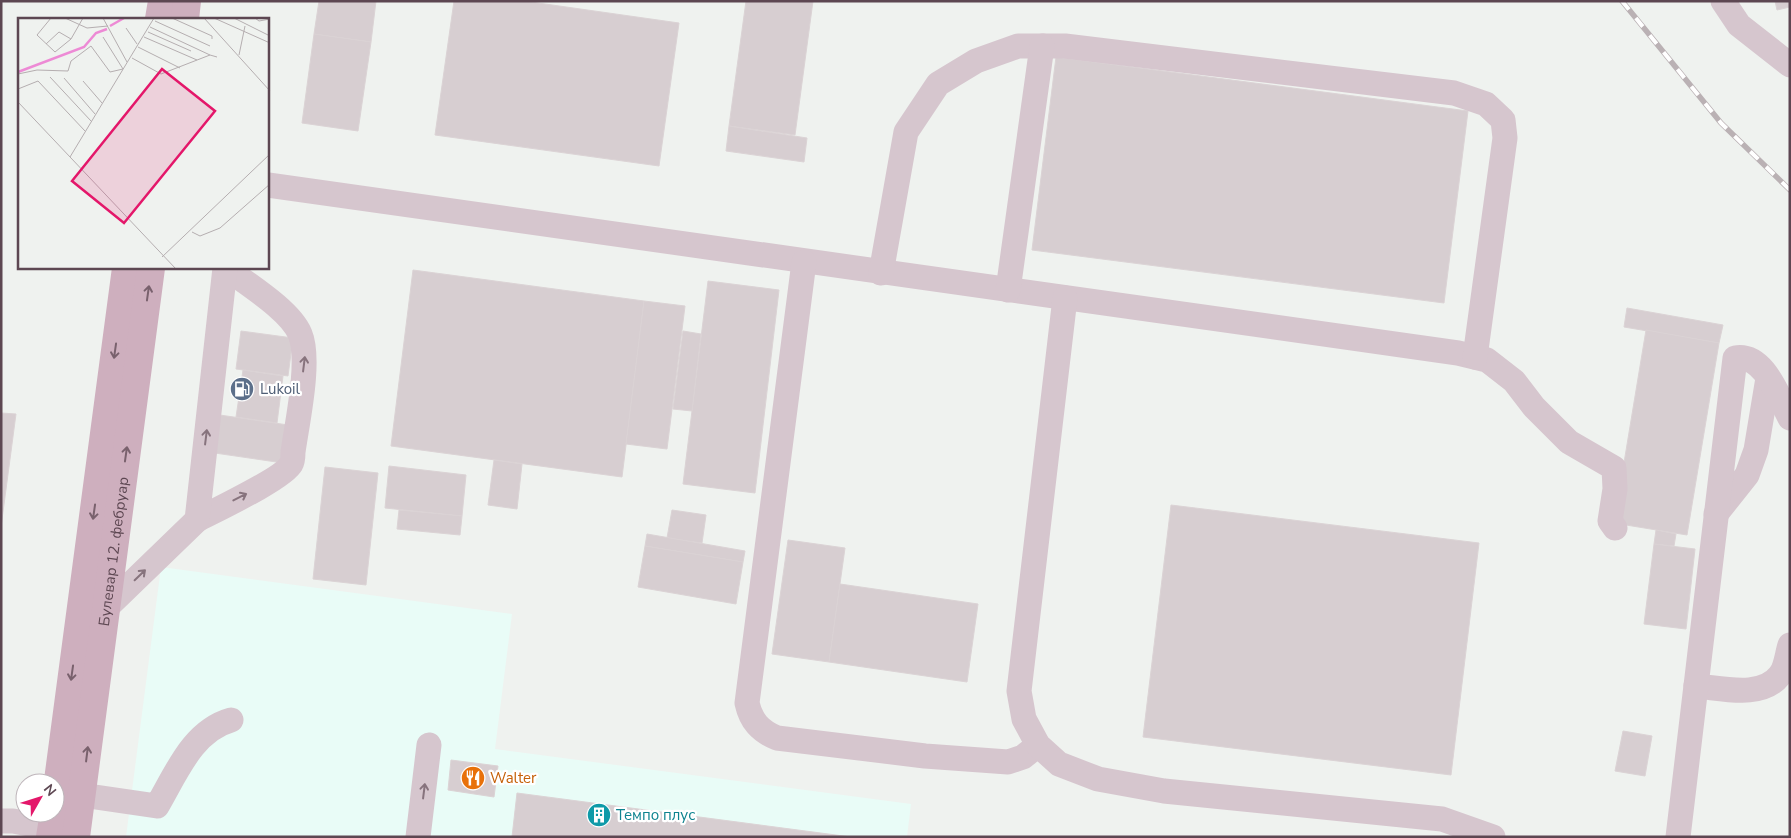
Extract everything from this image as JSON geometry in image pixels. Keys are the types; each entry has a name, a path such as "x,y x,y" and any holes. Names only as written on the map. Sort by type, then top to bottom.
{"main road":[{"path":"159,18 162,1"},
{"path":"185,18 187,1"},
{"name":"Булевар 12. фебруар","path":"65,774 126,269"},
{"name":"Булевар 12. фебруар","path":"65,792 105,609 151,269"}],"street":[{"path":"1723,1 1739,25 1790,66"},
{"path":"881,272 906,132 938,84 976,61 1018,46 1065,46 1454,93 1486,104 1503,120 1505,138 1474,357"},
{"path":"1008,290 1042,46"},
{"path":"269,185 1487,360 1514,381 1534,407 1569,442 1614,468 1615,489 1610,521 1616,528"},
{"path":"804,262 747,703 749,714 762,730 777,738 926,756 1008,762 1023,757 1038,745"},
{"path":"197,520 226,269"},
{"path":"105,609 197,520 258,488 282,473 291,464 305,353 300,333 275,305 227,269"},
{"path":"1065,298 1019,691 1024,719 1038,745 1059,764 1098,779 1164,791 1442,819 1494,837"},
{"path":"1678,837 1735,358 1744,357 1753,360 1768,378 1790,418"},
{"path":"1716,514 1747,476 1756,450 1768,378"},
{"path":"1696,686 1755,690 1769,686 1782,674 1790,645"},
{"path":"65,815 157,806 183,760 199,740 222,723 231,720"},
{"path":"418,837 429,745"},
{"path":"1,821 15,821"}],"shaded area":[{"path":"161,567 512,614 495,749 911,804 907,837 126,837"}],"building":[{"path":"319,1 376,1 371,42 314,34"},
{"path":"454,1 524,1 679,23 659,166 435,135"},
{"path":"746,1 813,1 795,135 729,126"},
{"path":"1775,1 1790,1 1790,7 1777,10"},
{"path":"314,34 371,42 358,131 302,123"},
{"path":"1056,57 1468,111 1444,303 1032,250"},
{"path":"729,126 807,138 804,162 726,151"},
{"path":"413,270 644,301 622,477 391,446"},
{"path":"708,281 779,290 755,493 683,484"},
{"path":"644,301 685,306 667,449 626,444"},
{"path":"1627,308 1723,325 1719,343 1624,327"},
{"path":"1646,330 1719,343 1687,535 1614,523"},
{"path":"241,331 293,338 288,376 236,369"},
{"path":"683,331 701,334 692,411 673,409"},
{"path":"243,370 283,376 277,423 236,417"},
{"path":"1,413 16,414 1,527"},
{"path":"213,414 295,426 290,464 208,452"},
{"path":"494,460 522,464 517,509 488,505"},
{"path":"389,466 466,475 462,516 385,508"},
{"path":"325,467 378,473 366,585 313,579"},
{"path":"1171,505 1479,543 1451,775 1143,737"},
{"path":"399,510 462,516 460,535 397,529"},
{"path":"672,510 706,515 702,543 667,538"},
{"path":"1656,530 1676,534 1674,546 1654,544"},
{"path":"647,534 745,551 743,562 645,546"},
{"path":"788,540 845,548 829,662 772,654"},
{"path":"1654,544 1695,549 1686,629 1644,624"},
{"path":"645,546 743,562 736,604 638,587"},
{"path":"840,584 978,604 967,682 829,662"},
{"path":"1623,731 1652,736 1645,776 1615,771"},
{"name":"Walter","path":"451,760 498,766 494,797 448,790"},
{"name":"Темпо плус","path":"517,793 851,837 512,837"}],"railway":[{"path":"1622,1 1721,123 1790,190"}],"place":[{"name":"Lukoil","path":"242,389"},
{"name":"Walter","path":"473,778"},
{"name":"Темпо плус","path":"599,815"}]}
